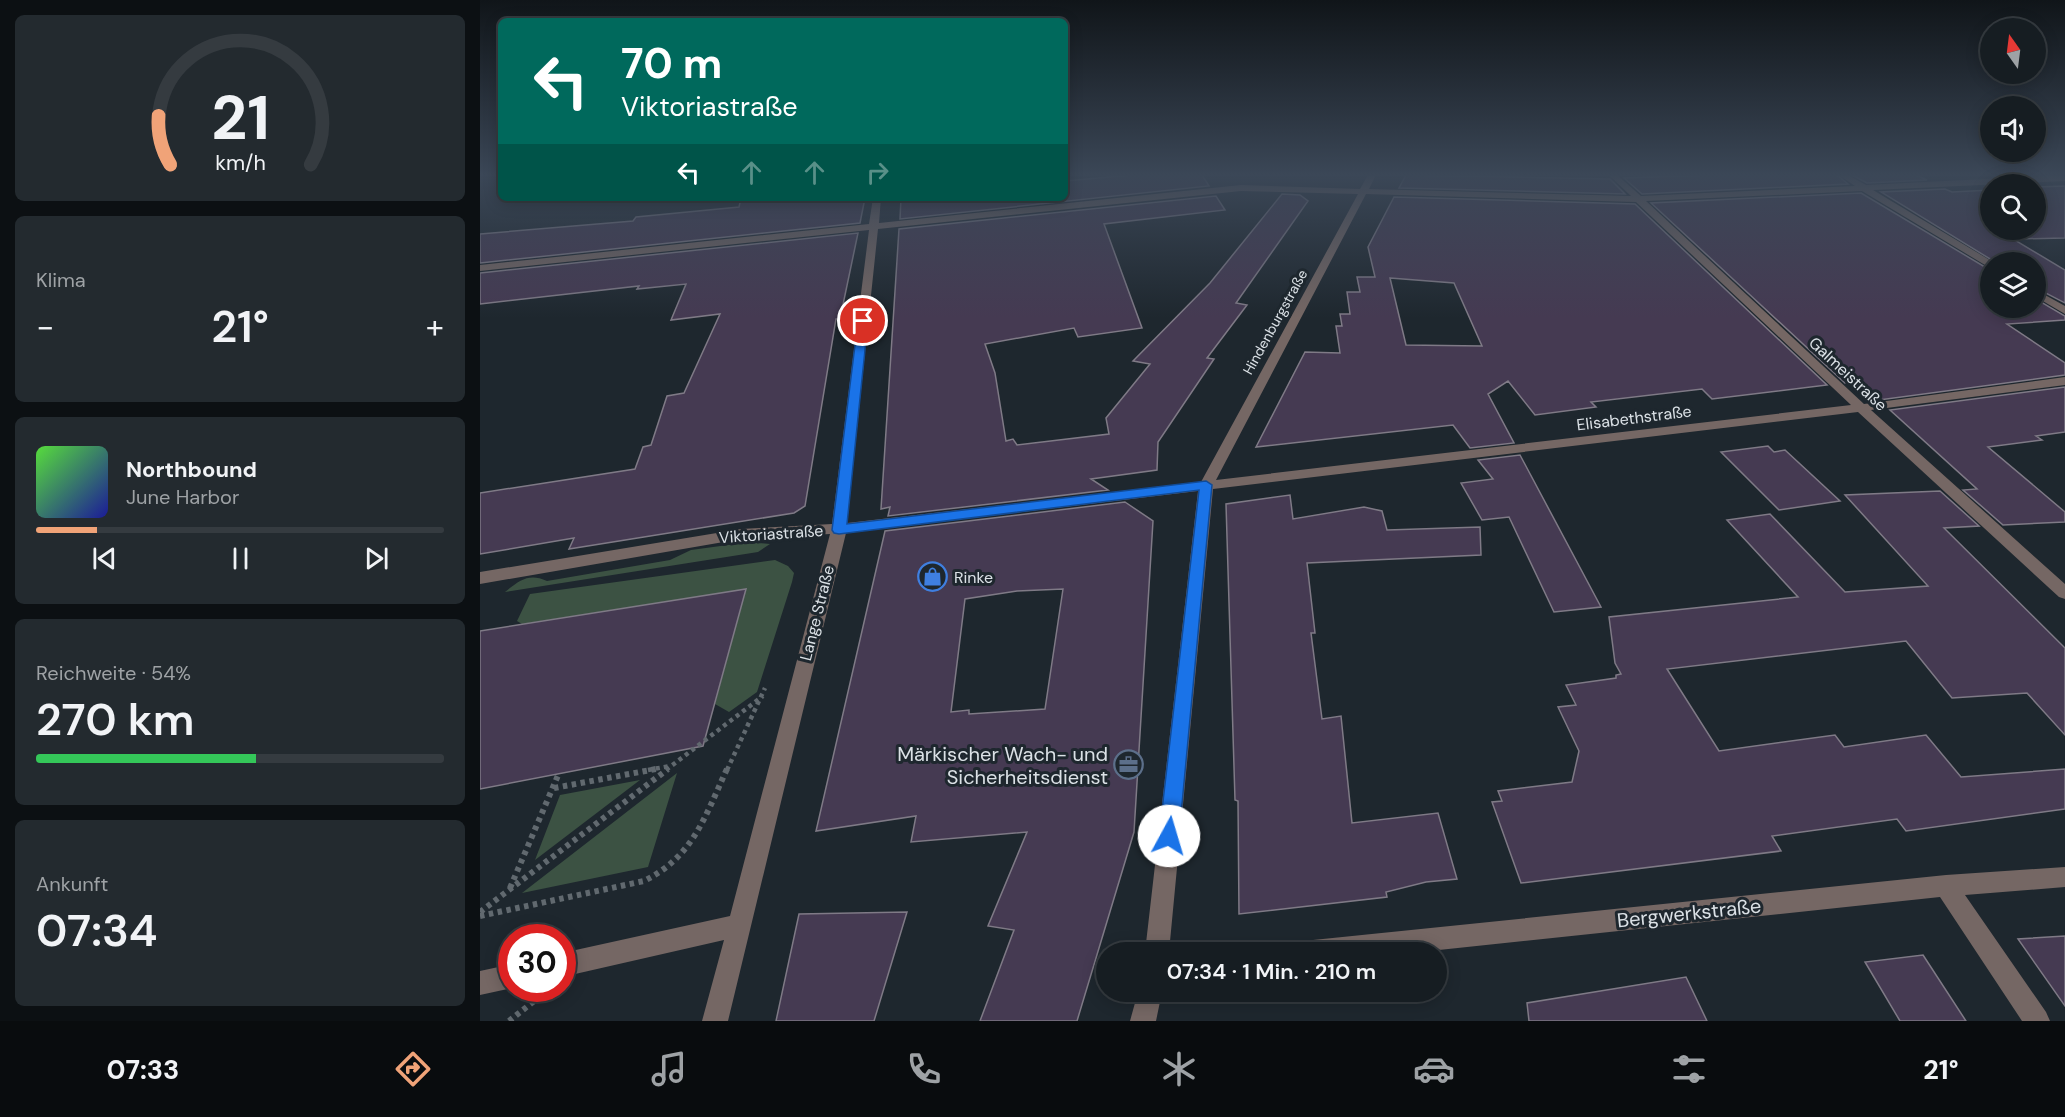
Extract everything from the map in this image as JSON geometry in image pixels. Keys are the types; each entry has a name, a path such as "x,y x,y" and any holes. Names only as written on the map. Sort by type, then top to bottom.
{"street":[{"name":"Lange Straße","path":"715,1021 737,926 839,530 875,223"},
{"path":"480,268 919,223"},
{"name":"Hindenburgstraße","path":"1206,485 1348,223"},
{"name":"Galmeistraße","path":"1662,223 1861,408 2065,593"},
{"path":"1922,223 1980,259"},
{"path":"2046,299 2065,311"},
{"name":"Elisabethstraße","path":"1206,485 1861,408 2065,381"},
{"path":"1158,942 1206,485"},
{"name":"Viktoriastraße","path":"480,578 741,534 839,530 1206,485"},
{"name":"Bergwerkstraße","path":"1409,942 1946,886 2065,878"},
{"path":"1946,886 2037,1021"},
{"path":"576,962 737,926"},
{"path":"480,983 498,979"},
{"path":"1143,1021 1148,1002"}],"path":[{"path":"480,914 644,881 663,872 686,852 697,834 763,696 766,685"},
{"path":"480,914 763,696"},
{"path":"553,788 671,766"},
{"path":"510,889 559,773"},
{"path":"509,1021 532,1002"}],"green space":[{"path":"750,542 770,544 758,552 505,592 525,579 535,578 547,581 670,560 691,550"},
{"path":"775,560 788,566 794,573 792,582 757,692 729,712 715,704 746,589 522,624 517,621 530,594"},
{"path":"677,773 648,867 522,893"},
{"path":"640,780 535,860 560,795"}],"building":[{"path":"614,223 860,223 480,263 480,234"},
{"path":"960,223 1116,223 1104,224 1142,328 1078,337 1074,328 985,344 995,373 1006,441 1013,439 1017,445 1109,434 1106,418 1150,364 1133,361 1210,283 1259,223 1293,223 1236,303 1247,305 1207,358 1214,359 1158,442 1157,470 1091,479 1108,490 888,516 890,507 881,509 899,229"},
{"path":"1381,223 1655,223 1827,385 1712,399 1702,389 1591,402 1596,407 1535,415 1508,381 1488,394 1514,443 1470,448 1453,425 1256,447 1305,352 1340,353 1336,326 1342,326 1340,314 1350,314 1347,292 1360,292 1357,277 1375,277 1368,247","holes":["1390,278 1454,283 1482,346 1406,345"]},
{"path":"1672,223 1911,223 1980,264 1980,318 2046,318 2046,305 2065,316 2065,320 2007,324 2065,363 2065,375 1879,400 1859,382 1845,383"},
{"path":"1931,223 1980,223 1980,240 2015,240 2035,252 1980,253"},
{"path":"2046,223 2065,223 2065,238 2046,238"},
{"path":"858,233 840,319 836,319 805,506 794,513 569,549 574,538 480,554 480,493 635,469 643,447 651,445 667,396 684,393 720,314 671,320 686,284 637,289 639,286 480,304 480,273"},
{"path":"2046,259 2065,270 2065,303 2046,293"},
{"path":"2065,387 2065,432 2036,436 2042,440 1988,447 2065,512 2065,522 2003,525 1963,490 1977,489 1890,410"},
{"path":"1768,446 1774,452 1785,450 1840,501 1779,510 1721,452"},
{"path":"1520,455 1601,607 1554,612 1509,517 1482,520 1461,483 1493,479 1478,460"},
{"path":"1940,491 1979,526 1944,528 2065,648 2065,735 2027,693 1952,698 1906,641 1667,669 1719,751 1835,735 1844,747 1926,735 1961,777 2065,769 2065,809 1906,831 1897,819 1772,836 1781,851 1521,883 1492,802 1502,801 1498,791 1572,782 1579,751 1558,707 1576,705 1566,685 1616,678 1616,675 1621,674 1615,663 1609,617 1798,597 1727,520 1770,514 1845,592 1928,586 1845,495"},
{"path":"1290,495 1293,519 1364,507 1382,511 1387,530 1480,527 1481,555 1307,563 1315,633 1311,633 1322,719 1341,716 1352,823 1438,813 1457,879 1426,882 1386,892 1387,897 1239,914 1238,801 1235,800 1226,504"},
{"path":"1125,502 1153,521 1134,832 1101,942 1096,942 1096,958 1077,1021 980,1021 1014,930 988,926 1027,832 911,842 916,816 816,831 885,531","holes":["1063,589 1045,709 969,714 969,710 951,712 965,599 1017,591"]},
{"path":"746,589 703,746 480,789 480,631"},
{"path":"907,912 874,1021 776,1021 799,914"},
{"path":"2065,936 2065,1006 2018,939"},
{"path":"1923,955 1966,1021 1900,1021 1865,962"},
{"path":"1686,977 1707,1021 1529,1021 1527,1003"}],"place":[{"name":"Rinke","path":"933,577"},
{"name":"Märkischer Wach- und Sicherheitsdienst","path":"1129,765"}],"route":[{"path":"863,321 839,530 1206,485 1169,836"}]}
